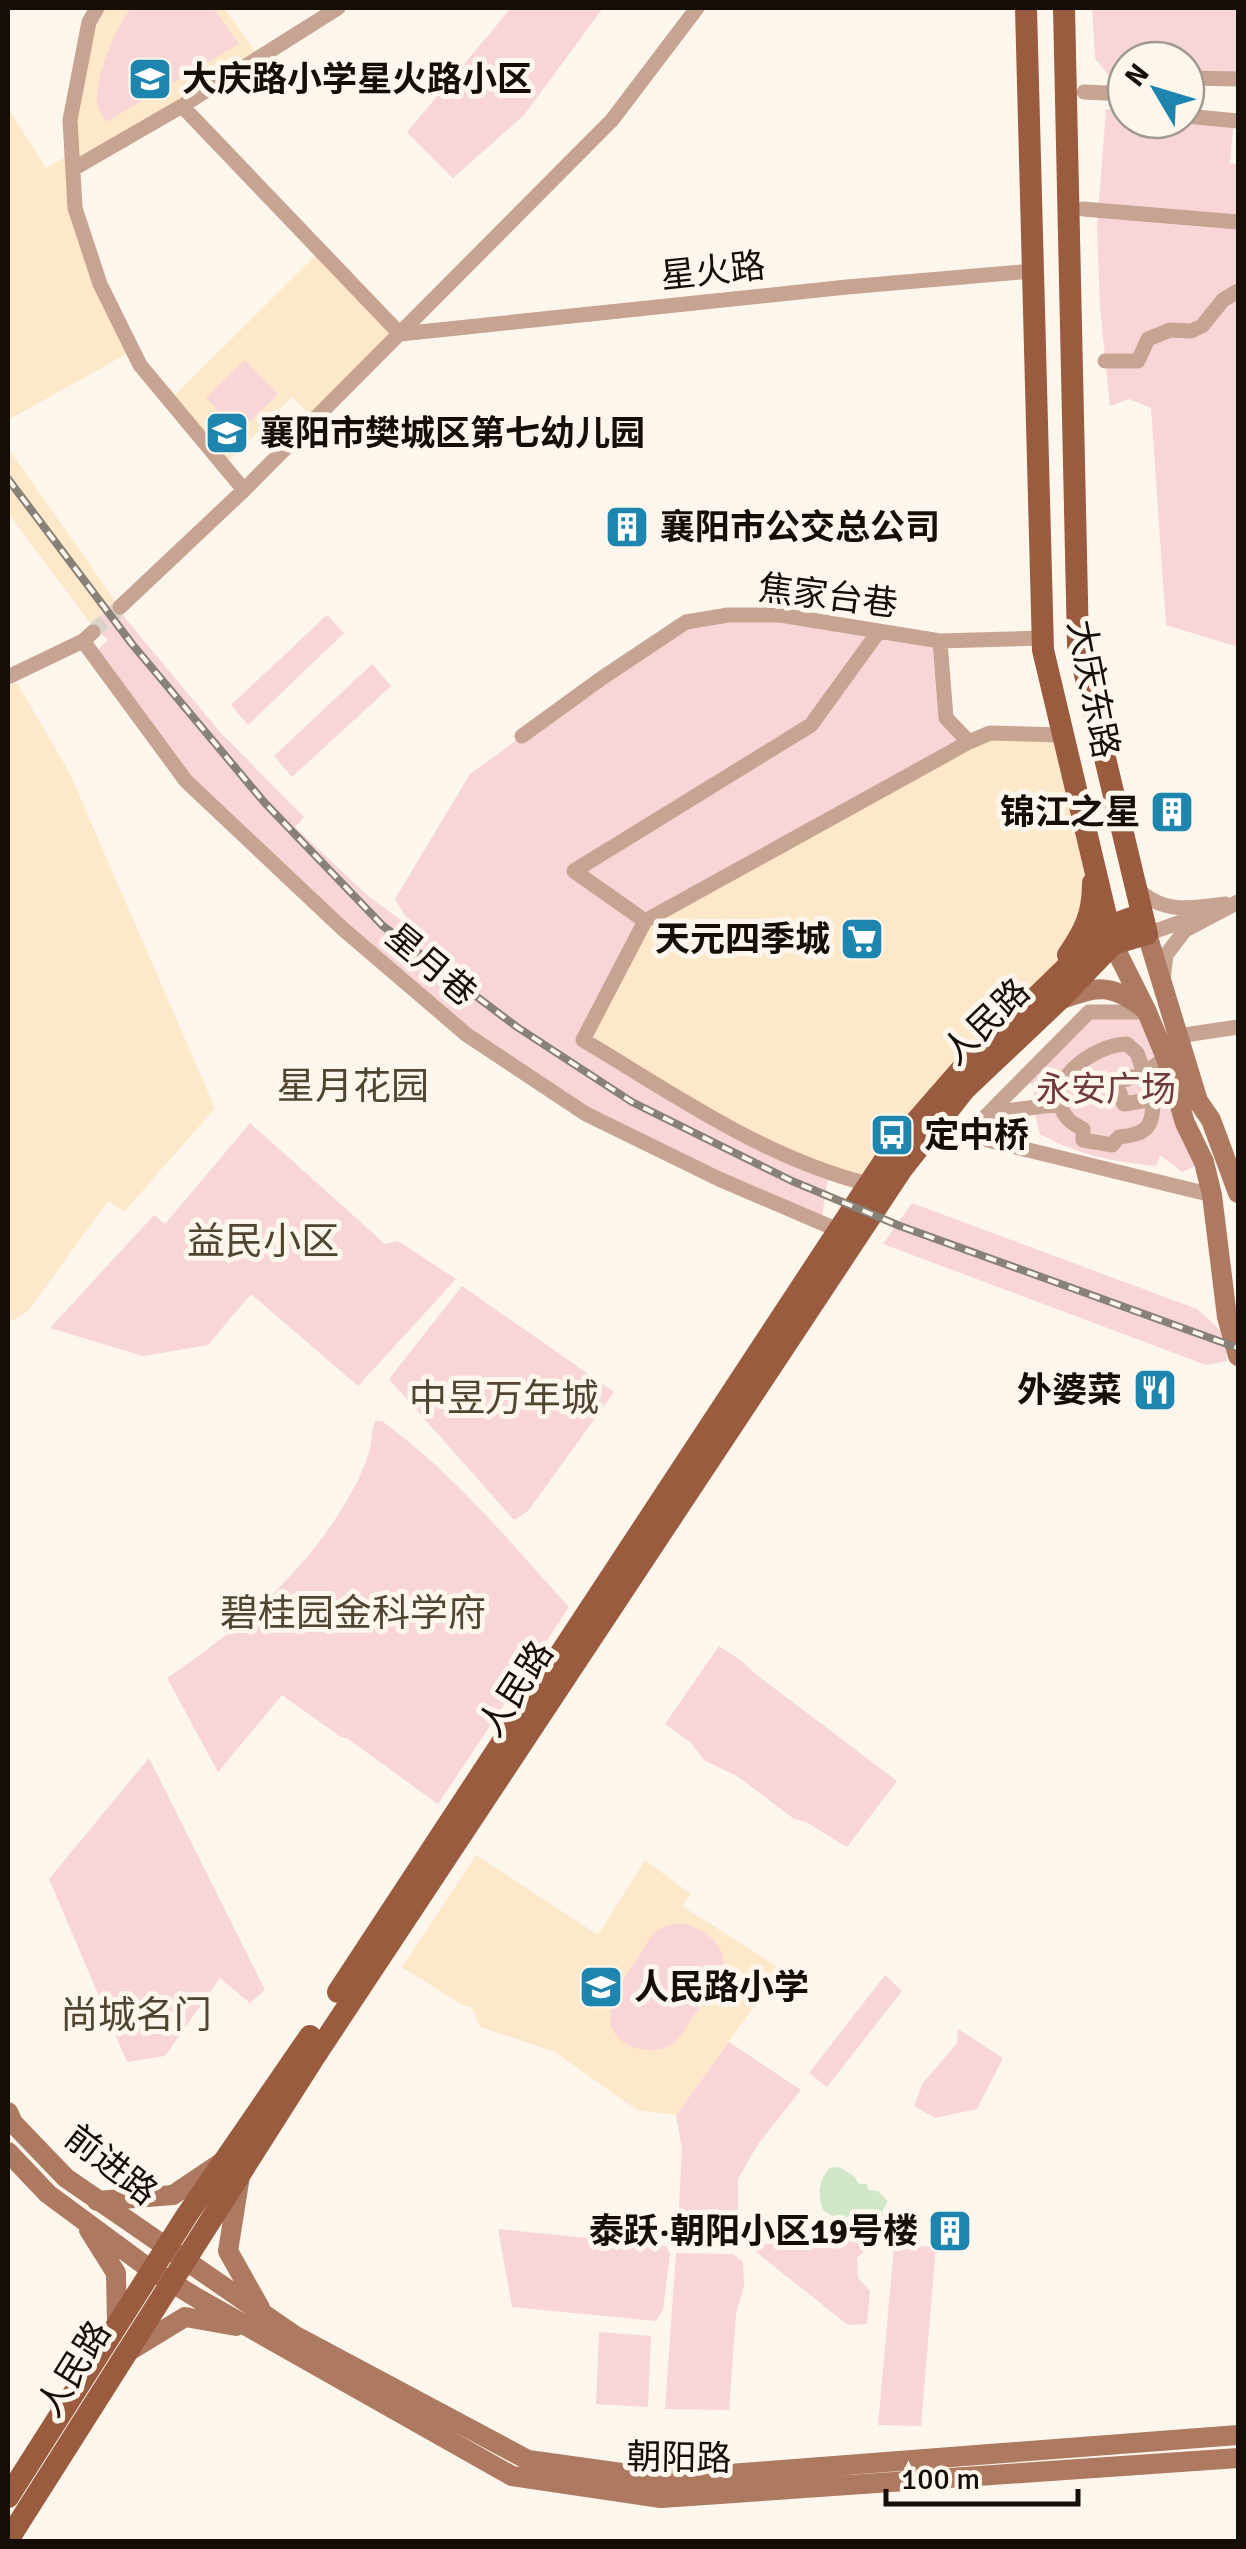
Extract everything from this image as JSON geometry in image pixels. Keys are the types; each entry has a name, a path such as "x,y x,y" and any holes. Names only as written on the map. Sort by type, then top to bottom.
{"main road":[{"name":"大庆东路","path":"1064,8 1078,645 1162,985 1198,1101 1212,1120 1238,1193"},
{"path":"1064,47 1073,8"},
{"name":"大庆东路","path":"1025,13 1043,650 1111,935 1166,1058 1185,1123 1204,1162 1238,1356"},
{"path":"1053,994 1093,906 1092,855"},
{"name":"人民路","path":"232,2167 313,2058 902,1168 965,1089 1111,935 1145,924"},
{"path":"1053,994 1096,987 1128,997 1147,1012"},
{"name":"人民路","path":"8,2497 117,2324 175,2254 232,2167 304,2043 892,1149 960,1071 1053,994"},
{"name":"前进路","path":"8,2112 13,2124 66,2178 175,2254"},
{"name":"前进路","path":"8,2152 48,2194 161,2275"},
{"path":"97,2201 173,2195 232,2167 228,2251 257,2321 185,2317 125,2354"},
{"path":"83,2220 116,2273 117,2324"},
{"name":"朝阳路","path":"175,2254 257,2321 512,2476 662,2498 1237,2459"},
{"name":"人民路","path":"8,2540 125,2354 161,2275"},
{"name":"朝阳路","path":"161,2275 294,2335 528,2460 665,2479 1238,2435"}],"street":[{"path":"97,8 88,22 70,120 75,208 100,284 140,365 244,490"},
{"path":"73,169 338,8"},
{"path":"120,607 244,490 612,120 697,8"},
{"path":"1206,78 1238,79"},
{"path":"1084,92 1106,93"},
{"path":"182,106 400,334"},
{"path":"1206,118 1238,121"},
{"path":"1084,209 1238,222"},
{"name":"星火路","path":"400,334 847,286 1033,271"},
{"path":"1105,360 1138,362 1148,338 1170,330 1191,331 1202,326 1223,300 1238,292"},
{"name":"焦家台巷","path":"522,736 686,622 780,615 940,641 1043,638"},
{"path":"645,922 574,871 811,725 879,631"},
{"name":"星月巷","path":"8,677 88,637 186,781 343,929 468,1035 586,1114 719,1179 838,1230"},
{"path":"940,641 946,718 969,742"},
{"path":"868,1184 836,1176 752,1140 583,1040 645,922 969,742 990,733 1063,735"},
{"path":"1136,887 1146,898 1184,910 1238,902"},
{"path":"1145,924 1238,902"},
{"path":"1162,985 1166,955 1185,930 1238,902"},
{"path":"1147,1012 1088,1012 967,1135 1212,1196"},
{"path":"1178,1036 1238,1027"},
{"path":"1144,1073 1137,1053 1127,1044 1114,1044 1075,1066 1062,1085 1060,1104 1068,1120 1082,1129 1083,1140 1112,1145 1119,1137 1136,1136 1146,1130 1153,1119 1153,1099"},
{"path":"1166,1058 1144,1073 1116,1083 1124,1104 1177,1095"},
{"path":"989,1113 1060,1104"}],"shaded area":[{"name":"大庆路小学星火路小区","path":"103,8 224,8 258,55 78,159 76,112 93,25"},
{"path":"8,108 46,168 69,155 69,172 128,353 8,420"},
{"path":"320,251 400,334 314,419 292,397 224,466 170,400"},
{"path":"8,448 116,602 91,624 8,513"},
{"path":"17,683 69,772 215,1108 124,1212 108,1201 28,1311 8,1323 8,686"},
{"name":"天元四季城","path":"990,733 1063,735 1092,855 1081,935 868,1184 835,1176 583,1040 645,921"},
{"name":"人民路小学","path":"476,1855 598,1935 645,1860 691,1894 682,1906 781,1969 676,2115 637,2110 555,2052 480,2027 471,2007 402,1967"},
{"path":"839,2167 888,2201 882,2212 896,2231 884,2238 856,2215 837,2219 823,2210 821,2183 829,2168"}],"green space":[{"path":"132,8 213,8 239,44 106,122 97,103 100,77 113,38"},
{"path":"511,8 603,8 524,115 453,178 407,132"},
{"path":"1092,8 1238,8 1238,81 1206,80 1206,40 1106,40 1106,72 1095,58"},
{"path":"1106,109 1106,140 1206,140 1206,120 1234,120 1230,163 1238,164 1238,647 1166,625 1151,408 1129,399 1110,406 1097,226"},
{"path":"245,360 278,394 239,433 206,398"},
{"path":"116,602 219,731 304,817 295,827 368,896 413,929 395,899 470,774 686,622 780,615 940,641 946,718 969,742 645,921 584,1040 829,1173 821,1222 586,1114 467,1035 188,779 97,651 108,640 91,624"},
{"path":"327,615 344,633 248,725 231,705"},
{"path":"372,664 391,686 292,777 274,756"},
{"name":"永安广场","path":"1089,1012 1147,1012 1204,1162 1182,1172 1160,1155 1156,1166 1126,1162 1082,1152 1040,1134 1033,1107 1034,1087 1024,1078"},
{"path":"250,1123 385,1244 398,1241 456,1279 358,1386 251,1294 208,1345 143,1356 50,1328 154,1215 165,1224"},
{"path":"912,1203 1197,1309 1225,1334 1227,1361 1206,1365 883,1244"},
{"path":"462,1286 614,1392 528,1511 514,1520 389,1379"},
{"path":"375,1421 382,1421 408,1441 457,1486 569,1607 438,1804 282,1695 218,1772 167,1678 224,1637 276,1591 321,1539 358,1480 369,1453"},
{"path":"719,1646 897,1781 847,1847 794,1819 737,1776 705,1761 691,1743 665,1724"},
{"path":"149,1758 265,1990 250,2003 220,1978 165,2056 127,2062 49,1879"},
{"path":"682,1923 715,1941 723,1957 721,1976 674,2042 656,2050 632,2047 611,2026 613,2003 652,1936 664,1927"},
{"path":"885,1975 902,1991 827,2087 809,2073"},
{"path":"958,2029 1003,2058 977,2109 935,2118 914,2106 923,2083 957,2043"},
{"path":"729,2042 801,2090 758,2144 738,2179 738,2242 677,2243 682,2149 676,2115"},
{"path":"827,2226 834,2232 858,2230 866,2236 868,2248 857,2258 858,2278 870,2291 867,2324 848,2325 751,2248"},
{"path":"498,2229 666,2246 670,2254 663,2310 656,2321 512,2307"},
{"path":"936,2246 921,2426 878,2425 894,2247"},
{"path":"676,2253 733,2254 743,2262 744,2287 736,2314 729,2410 665,2409"},
{"path":"599,2332 651,2336 648,2407 596,2404"}],"tunnel":[{"path":"93,632 120,607"}],"railway":[{"path":"8,479 132,644 264,802 383,926 517,1027 632,1102 792,1181 900,1226 1238,1348"}],"place":[{"name":"大庆路小学星火路小区","path":"150,79"},
{"name":"襄阳市樊城区第七幼儿园","path":"227,433"},
{"name":"襄阳市公交总公司","path":"627,527"},
{"name":"锦江之星","path":"1172,812"},
{"name":"天元四季城","path":"862,939"},
{"name":"定中桥","path":"892,1135"},
{"name":"外婆菜","path":"1155,1390"},
{"name":"人民路小学","path":"601,1987"},
{"name":"泰跃·朝阳小区19号楼","path":"950,2231"}],"district":[{"name":"星月花园","path":"353,1086"},
{"name":"益民小区","path":"263,1241"},
{"name":"中昱万年城","path":"504,1398"},
{"name":"碧桂园金科学府","path":"353,1613"},
{"name":"尚城名门","path":"136,2015"}]}
